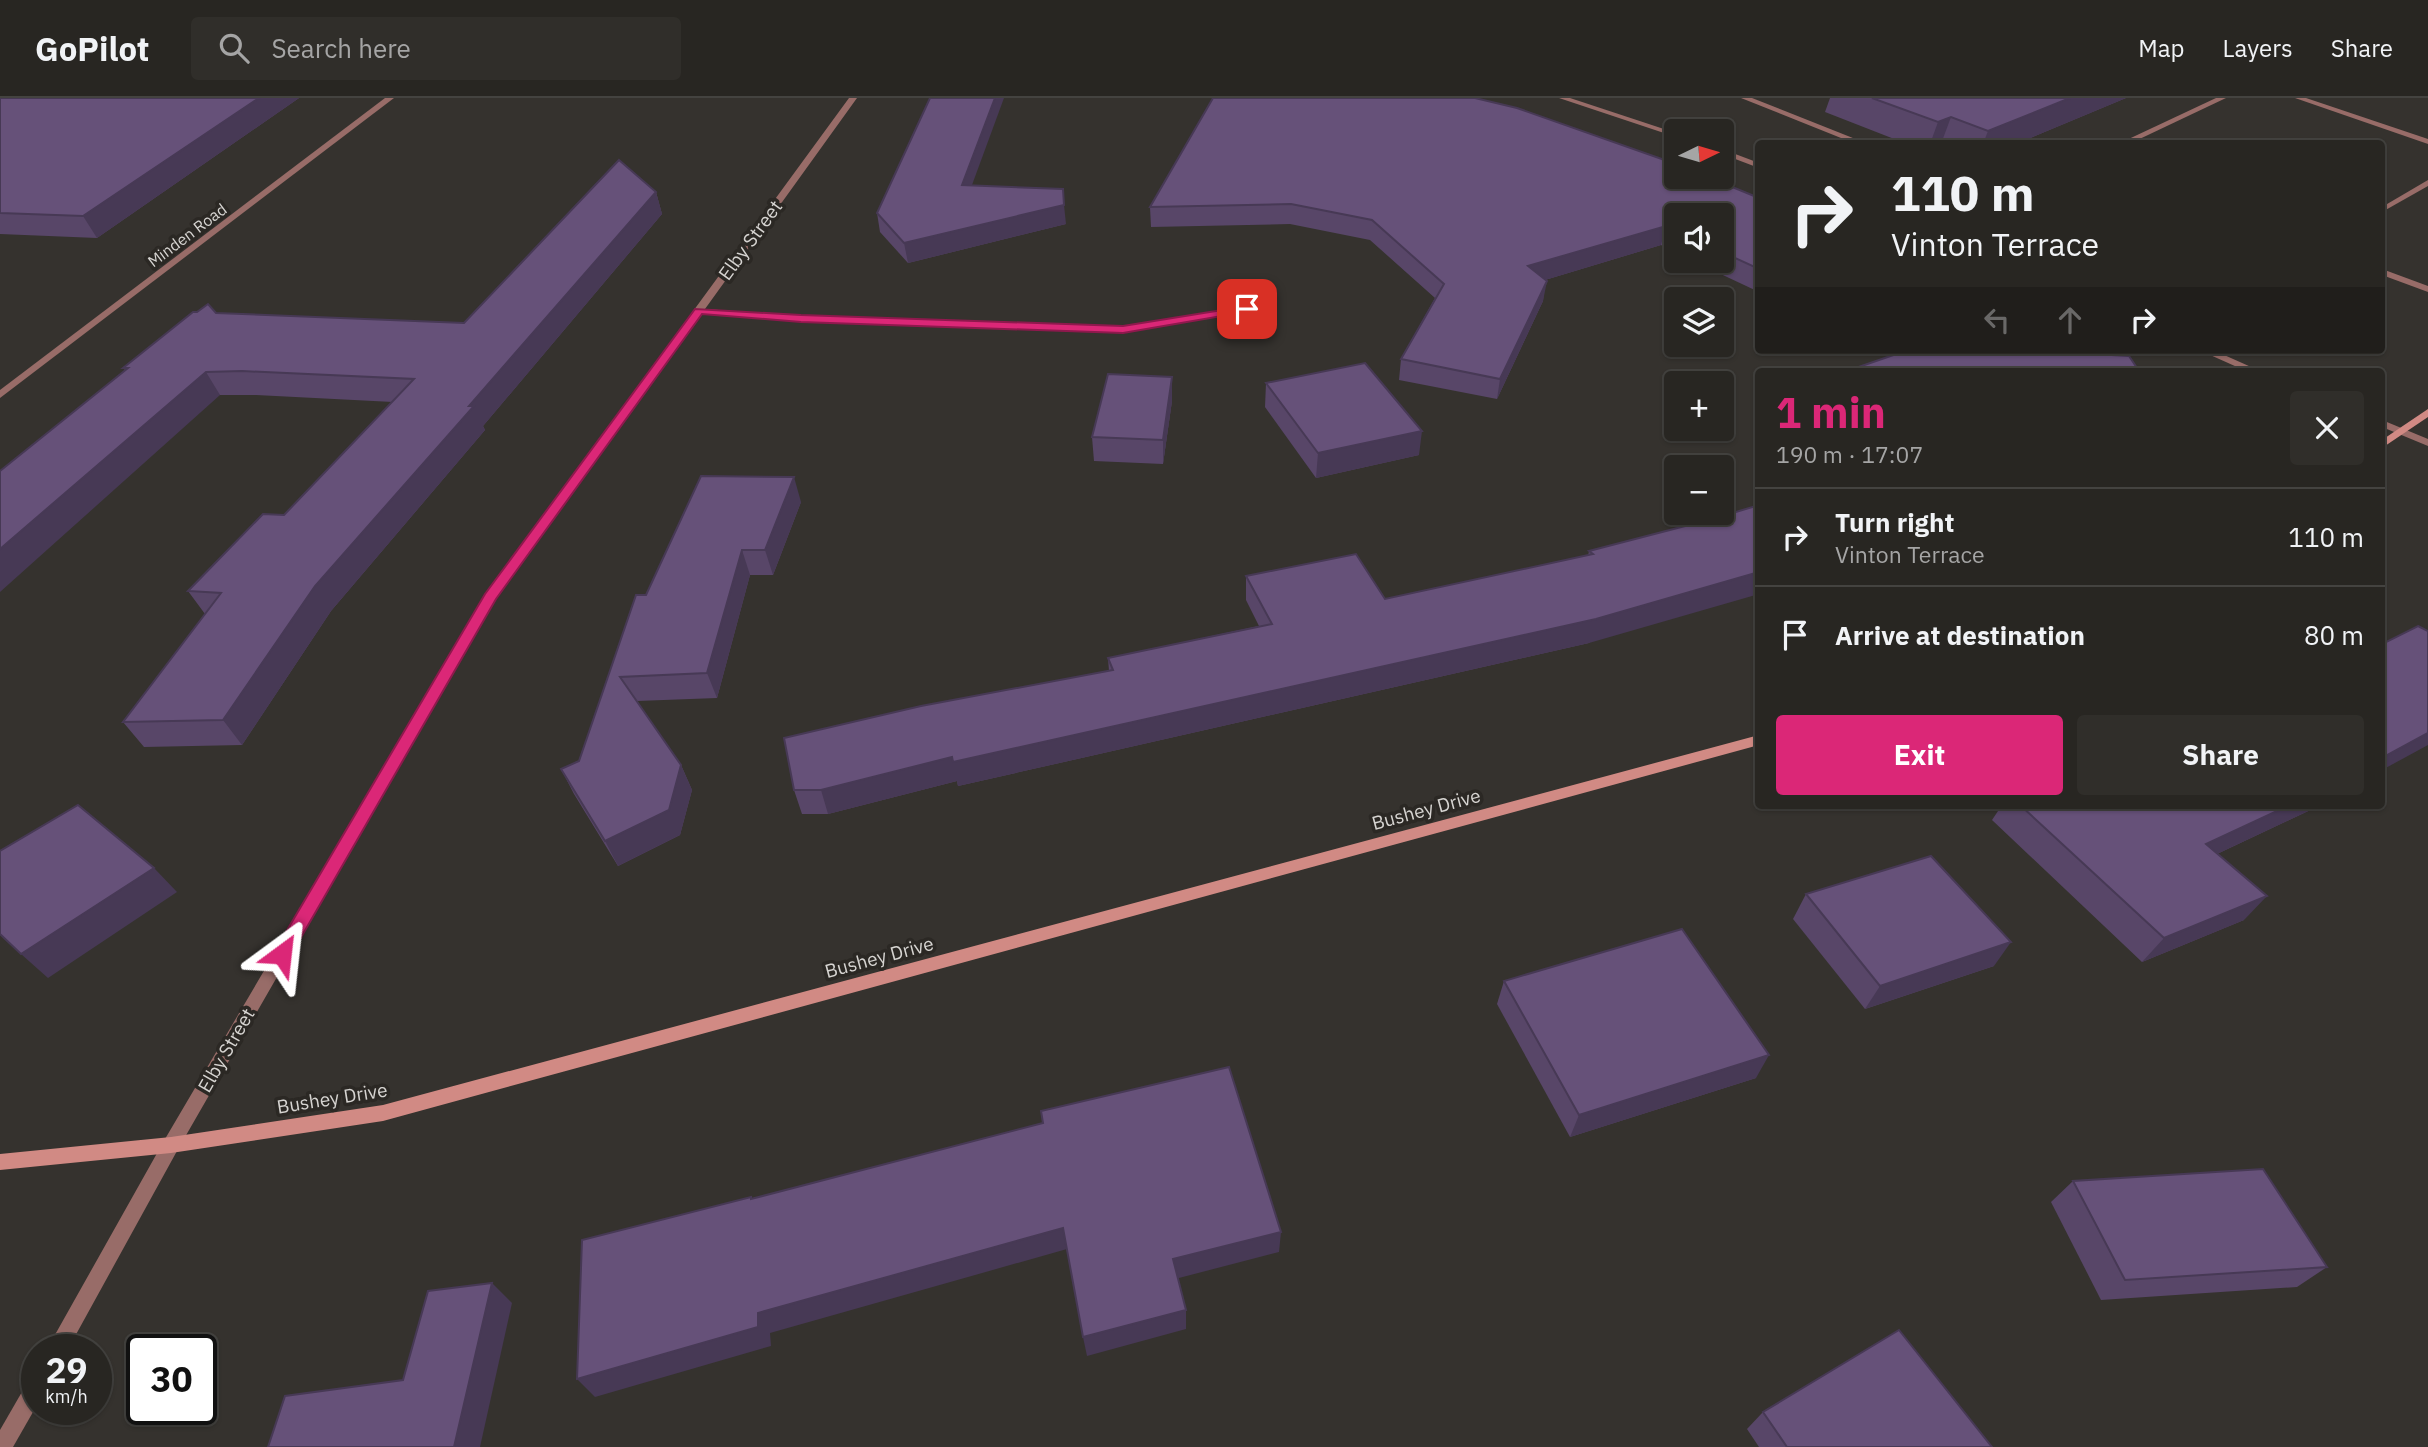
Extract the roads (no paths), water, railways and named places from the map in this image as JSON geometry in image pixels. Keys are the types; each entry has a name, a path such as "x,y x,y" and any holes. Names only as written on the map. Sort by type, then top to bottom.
{"street":[{"name":"Minden Road","path":"0,395 390,98"},
{"name":"Elby Street","path":"65,1334 171,1145 490,597 853,98"},
{"path":"1563,98 1664,131"},
{"path":"1745,98 1854,140"},
{"path":"2131,140 2222,98"},
{"path":"2299,98 2428,142"},
{"path":"1734,157 1755,164"},
{"path":"2385,208 2428,183"},
{"path":"2385,273 2428,289"},
{"path":"699,311 801,319 1123,329 1247,309"},
{"path":"2214,354 2248,368"},
{"path":"2385,443 2428,412"},
{"path":"2385,424 2428,443"},
{"name":"Bushey Drive","path":"0,1162 171,1145 383,1113 1755,741"},
{"path":"2,1447 21,1413"}]}
